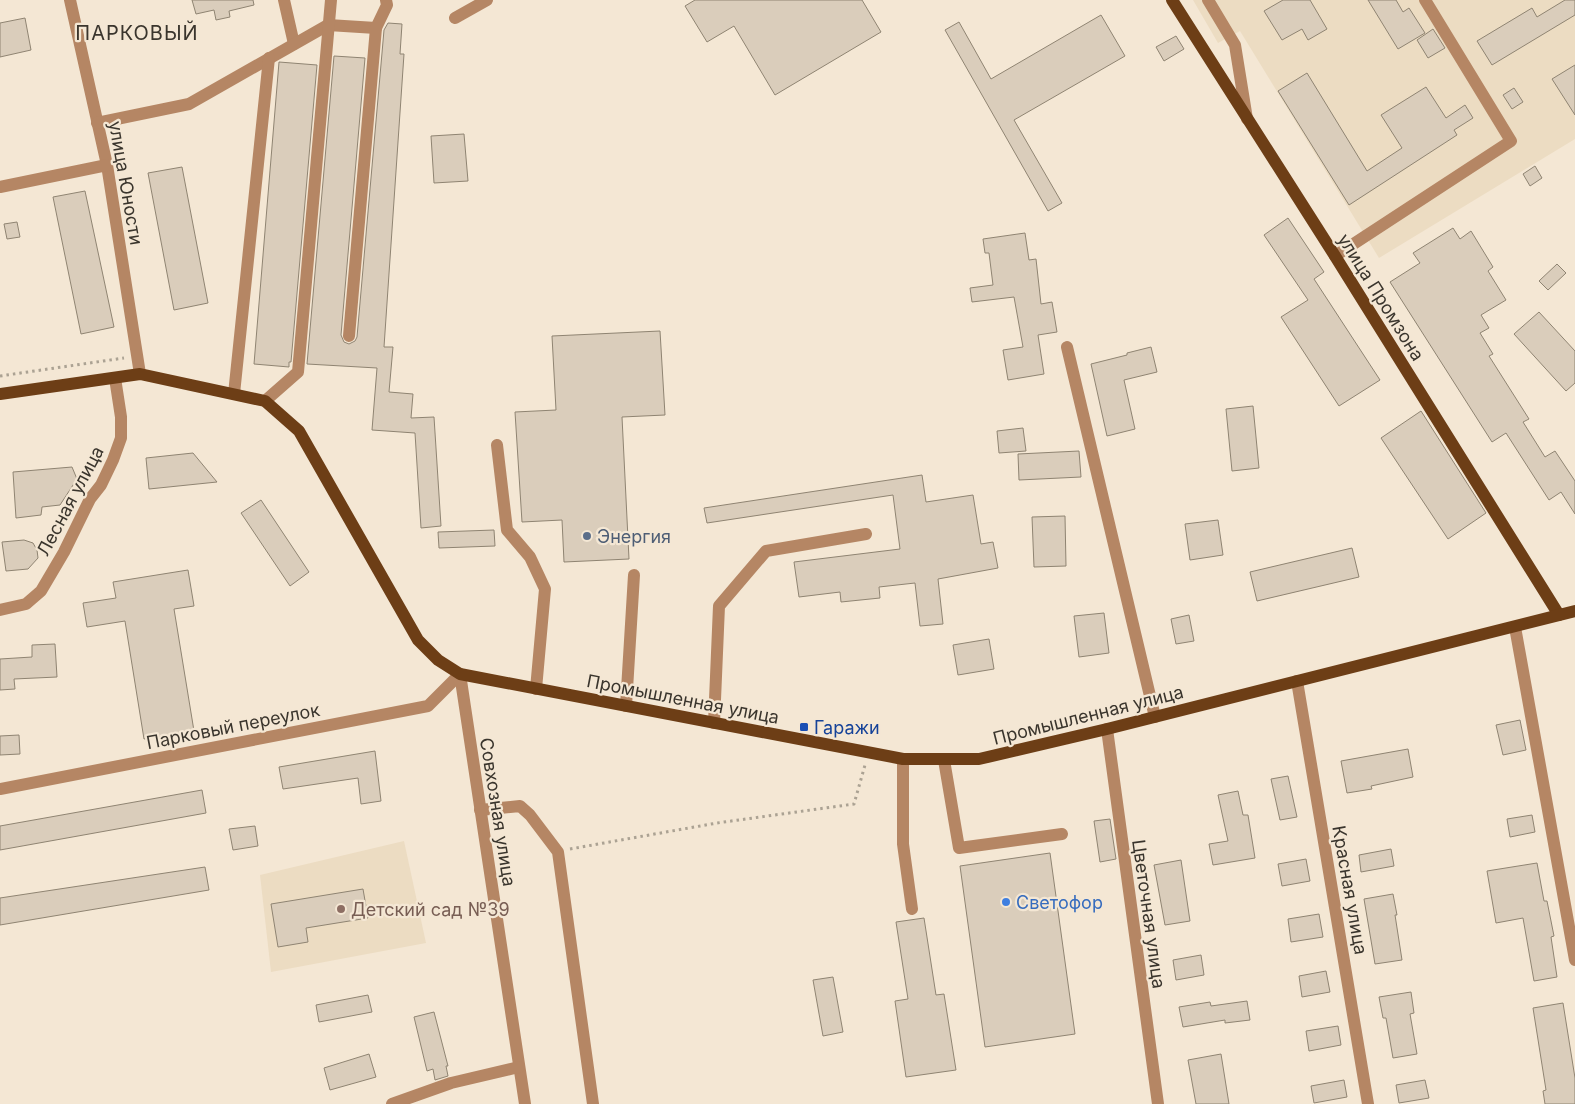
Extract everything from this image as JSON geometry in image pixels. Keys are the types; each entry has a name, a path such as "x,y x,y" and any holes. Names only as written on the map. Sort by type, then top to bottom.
{"main road":[{"name":"улица Промзона","path":"1172,0 1560,615"},
{"name":"Промышленная улица","path":"140,374 265,401 300,432 418,640 438,660 460,674 903,759 979,759 1107,729 1575,611"},
{"path":"0,394 140,374"}],"street":[{"name":"улица Юности","path":"70,0 107,165 140,374"},
{"path":"284,0 294,44"},
{"path":"265,401 298,372 331,0"},
{"path":"349,336 376,28 387,5 386,0"},
{"path":"455,18 487,0"},
{"path":"1208,0 1235,45 1247,119"},
{"path":"1335,256 1511,141 1425,0"},
{"path":"97,122 189,104 328,25 376,28"},
{"path":"234,394 269,58"},
{"path":"0,187 107,165"},
{"path":"1067,347 1155,717"},
{"name":"Лесная улица","path":"0,610 26,604 40,591 64,552 90,499 100,485 113,460 121,438 121,416 115,378"},
{"path":"498,445 507,530 530,557 545,589 536,688"},
{"path":"714,722 719,606 766,551 866,534"},
{"path":"626,706 634,575"},
{"path":"1515,627 1573,934 1575,960"},
{"name":"Парковый переулок","path":"0,789 428,706 460,674"},
{"name":"Совхозная улица","path":"460,674 525,1104"},
{"name":"Красная улица","path":"1297,681 1368,1104"},
{"name":"Цветочная улица","path":"1107,729 1158,1104"},
{"path":"903,759 903,844 912,910"},
{"path":"944,760 959,848 1062,834"},
{"path":"480,810 520,806 530,815 558,852 593,1104"},
{"path":"392,1104 451,1083 520,1067"}],"path":[{"path":"0,376 137,356"},
{"path":"558,852 717,824 854,804 868,753"}],"shaded area":[{"path":"1193,0 1575,0 1575,139 1379,258 1240,31 1218,43"},
{"name":"Детский сад №39","path":"404,841 426,943 271,972 260,875"}],"building":[{"path":"192,0 253,0 254,5 229,11 230,17 216,20 214,10 196,14"},
{"path":"695,0 862,0 881,32 775,95 734,26 707,42 685,6"},
{"path":"1283,0 1310,0 1327,29 1308,40 1302,29 1282,40 1264,11"},
{"path":"1368,0 1396,0 1403,12 1409,8 1425,33 1398,49"},
{"path":"1565,0 1575,0 1575,15 1492,65 1477,41 1532,8 1537,17"},
{"path":"1101,15 1125,56 1014,120 1062,203 1048,211 945,30 959,22 991,79"},
{"path":"25,18 31,50 0,57 0,23"},
{"path":"388,23 402,24 400,54 404,54 384,347 393,347 389,392 413,394 411,418 434,417 441,526 421,528 415,433 372,430 377,368 307,364 334,56 365,58 341,335 344,342 349,344 355,341 357,337 384,30"},
{"path":"1433,29 1445,48 1428,58 1417,40"},
{"path":"1176,36 1184,49 1164,61 1156,47"},
{"path":"279,62 317,65 291,362 289,362 289,367 254,364"},
{"path":"1575,65 1575,115 1552,79"},
{"path":"1307,73 1367,171 1402,148 1381,115 1426,87 1446,118 1465,105 1473,118 1454,130 1457,135 1349,205 1278,91"},
{"path":"1514,88 1523,102 1512,109 1503,95"},
{"path":"464,134 468,181 434,183 431,136"},
{"path":"1535,166 1542,178 1530,186 1523,174"},
{"path":"182,167 208,303 174,310 148,173"},
{"path":"85,191 114,327 81,334 53,197"},
{"path":"1288,218 1324,272 1314,279 1380,380 1339,406 1281,317 1308,300 1264,235"},
{"path":"17,222 20,237 7,239 4,224"},
{"path":"1453,228 1460,239 1471,231 1493,267 1488,271 1506,300 1481,315 1489,328 1480,333 1493,354 1489,356 1529,419 1523,422 1545,457 1555,451 1575,481 1575,514 1561,492 1549,500 1506,433 1492,442 1390,282 1420,263 1413,253"},
{"path":"1025,233 1029,260 1036,259 1041,304 1052,302 1057,332 1038,335 1044,374 1008,380 1003,350 1023,347 1014,297 972,302 970,288 993,285 989,253 985,253 983,239"},
{"path":"1557,264 1566,273 1548,290 1539,281"},
{"path":"1539,312 1575,351 1575,383 1566,391 1514,334"},
{"path":"660,331 665,415 622,417 629,559 564,562 562,520 522,522 515,412 556,410 552,336"},
{"path":"1151,347 1157,372 1124,380 1135,429 1107,436 1091,364"},
{"path":"1253,406 1259,468 1232,471 1226,409"},
{"path":"1421,411 1486,513 1448,539 1381,438"},
{"path":"1023,428 1026,451 999,453 997,431"},
{"path":"1079,451 1081,477 1019,480 1018,454"},
{"path":"193,453 217,482 149,489 146,458"},
{"path":"72,467 77,479 60,505 42,507 41,515 16,518 13,472"},
{"path":"922,475 926,502 973,495 981,544 993,542 998,568 938,579 943,624 920,626 915,583 879,587 880,598 841,602 840,592 799,597 794,562 900,549 893,495 707,523 704,508"},
{"path":"261,500 309,572 290,586 241,513"},
{"path":"1065,516 1066,566 1034,567 1032,517"},
{"path":"1218,520 1223,555 1190,560 1185,524"},
{"path":"494,530 495,546 439,548 438,532"},
{"path":"24,540 33,543 37,550 38,558 28,569 6,571 2,542"},
{"path":"1352,548 1359,577 1257,601 1250,572"},
{"path":"188,570 194,606 174,609 194,731 144,739 125,621 87,627 83,603 116,598 113,582"},
{"path":"1104,613 1109,653 1079,657 1074,616"},
{"path":"1189,615 1194,641 1176,644 1171,619"},
{"path":"989,639 994,669 958,675 953,645"},
{"path":"55,644 57,677 14,679 15,689 0,690 0,659 32,657 32,645"},
{"path":"1520,720 1526,750 1503,755 1496,725"},
{"path":"19,735 20,754 0,755 0,736"},
{"path":"1408,749 1413,777 1371,786 1372,789 1347,793 1341,761"},
{"path":"375,751 381,801 361,804 358,778 283,789 279,767"},
{"path":"1288,776 1297,817 1280,820 1271,779"},
{"path":"202,790 206,813 0,850 0,826"},
{"path":"1238,791 1243,815 1248,815 1255,858 1213,865 1209,844 1228,841 1218,795"},
{"path":"1532,815 1535,832 1510,837 1507,819"},
{"path":"1110,819 1116,859 1100,862 1094,821"},
{"path":"255,826 258,846 233,850 229,829"},
{"path":"1391,849 1394,866 1361,872 1359,855"},
{"path":"1050,853 1075,1034 985,1047 960,866"},
{"path":"1306,859 1310,881 1282,886 1278,864"},
{"path":"1181,860 1190,921 1165,925 1154,865"},
{"path":"1537,863 1544,901 1547,901 1554,936 1551,937 1557,977 1534,981 1523,918 1496,923 1487,871"},
{"path":"205,867 209,890 0,925 0,898"},
{"path":"363,889 368,918 306,928 308,942 278,947 271,904"},
{"path":"1393,894 1402,960 1375,964 1364,899"},
{"path":"1319,914 1323,937 1291,942 1288,919"},
{"path":"924,918 936,995 944,994 956,1070 906,1077 895,1001 908,999 896,922"},
{"path":"1201,955 1204,975 1176,980 1173,960"},
{"path":"1326,971 1330,992 1302,997 1299,976"},
{"path":"833,977 843,1032 823,1036 813,980"},
{"path":"1411,992 1414,1013 1410,1014 1417,1054 1393,1058 1386,1018 1383,1018 1379,997"},
{"path":"368,995 372,1012 319,1022 316,1005"},
{"path":"1247,1001 1250,1020 1225,1023 1225,1020 1183,1027 1179,1007 1210,1002 1211,1006"},
{"path":"1563,1003 1575,1078 1575,1104 1545,1104 1543,1091 1546,1090 1533,1008"},
{"path":"434,1012 448,1066 446,1066 448,1076 435,1080 433,1069 427,1071 414,1017"},
{"path":"1338,1026 1341,1045 1309,1051 1306,1031"},
{"path":"369,1054 376,1077 330,1090 324,1068"},
{"path":"1221,1054 1229,1104 1196,1104 1188,1060"},
{"path":"1344,1080 1347,1097 1314,1103 1311,1086"},
{"path":"1425,1080 1429,1098 1399,1103 1396,1085"}],"place":[{"name":"Энергия","path":"587,536"},
{"name":"Гаражи","path":"804,727"},
{"name":"Светофор","path":"1006,902"},
{"name":"Детский сад №39","path":"341,909"}],"district":[{"name":"ПАРКОВЫЙ","path":"137,33"}]}
